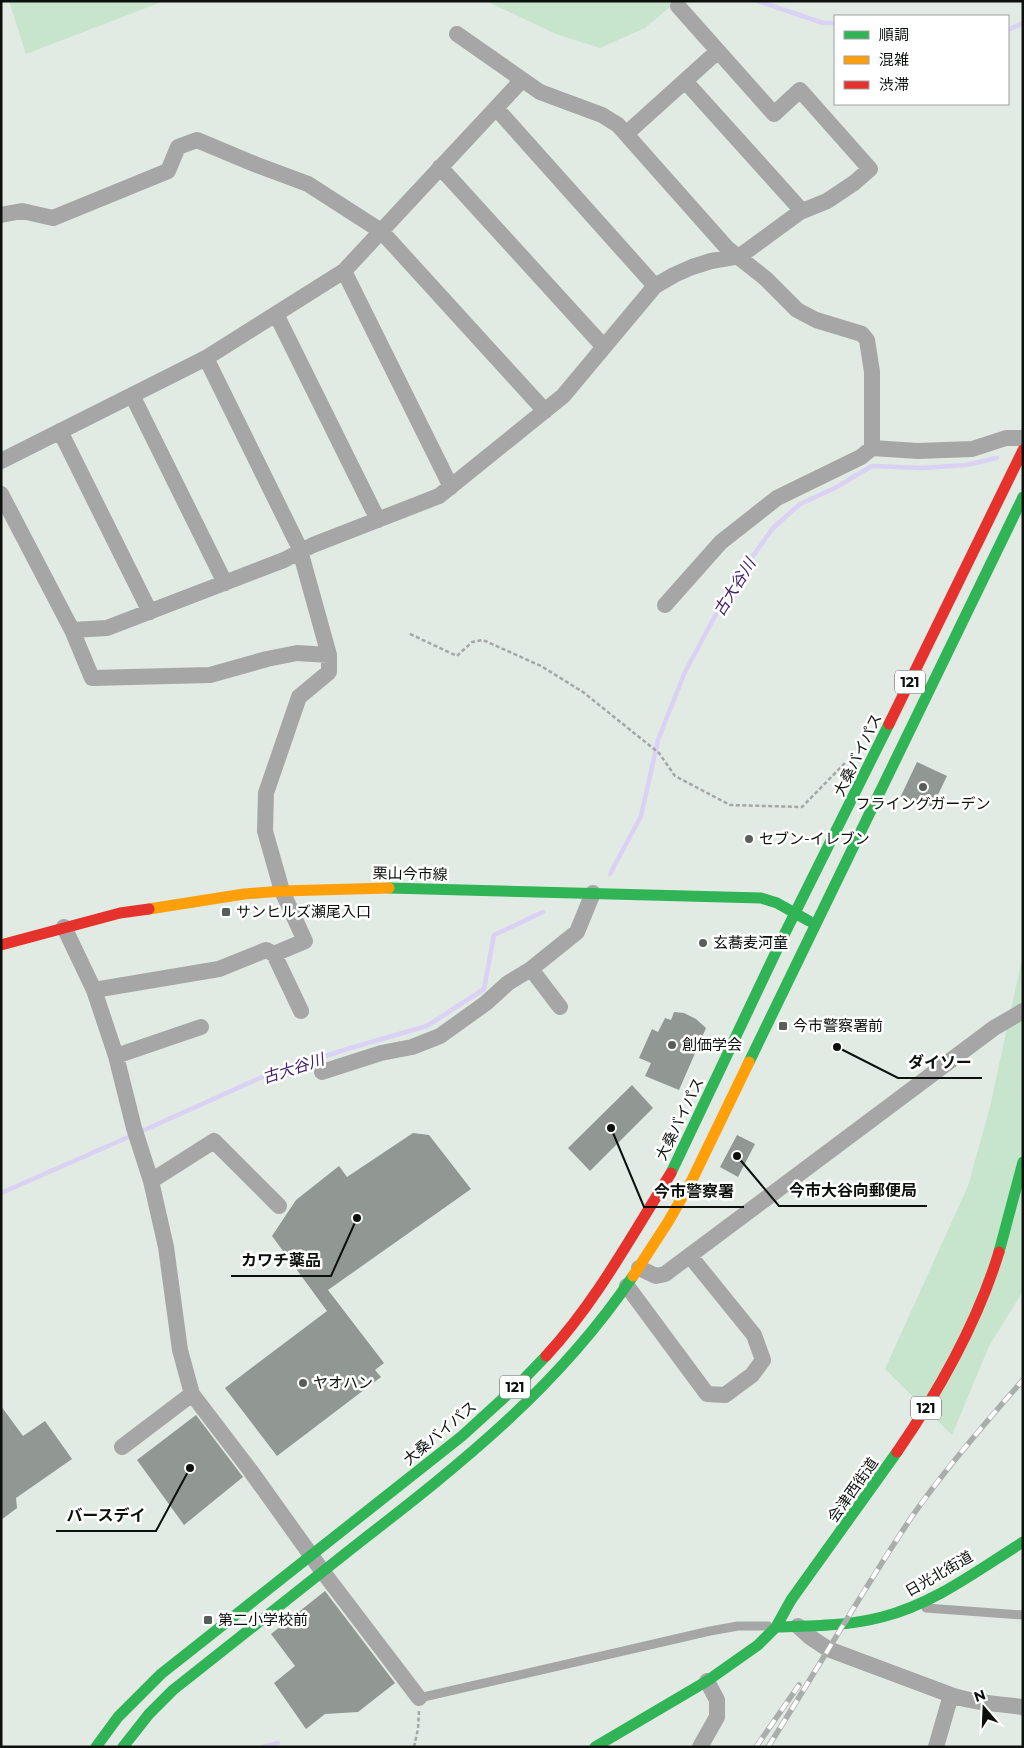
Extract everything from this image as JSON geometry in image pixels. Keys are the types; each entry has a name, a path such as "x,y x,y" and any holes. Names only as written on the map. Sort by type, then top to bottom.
{"main road":[{"name":"大桑バイパス","path":"96,1747 116,1719 161,1674 462,1436 519,1384 549,1352 610,1273 672,1169 1023,450"},
{"name":"121","path":"123,1747 149,1714 173,1690 473,1452 529,1401 585,1340 627,1286 675,1211 692,1180 817,926 1023,498"},
{"name":"栗山今市線","path":"1,945 120,913 244,894 376,888 760,898 777,903 817,926"},
{"name":"会津西街道","path":"595,1747 707,1681 758,1646 776,1627 791,1600 909,1437 953,1362 992,1274 1023,1162"},
{"path":"654,1200 675,1211"},
{"name":"日光北街道","path":"776,1627 843,1624 896,1614 929,1600 1023,1542"}],"street":[{"path":"72,630 108,628 284,560 313,545 440,496 563,396 655,286 692,267 738,256 802,211 827,201 854,183 870,169 800,90 774,114 678,6"},
{"path":"457,34 540,92 602,115 618,125 727,248 765,278 797,310 816,320 862,334 867,340 872,372 872,448"},
{"path":"626,134 718,51"},
{"path":"1,461 206,358 344,271 522,80"},
{"path":"685,81 802,211"},
{"path":"496,108 655,286"},
{"path":"1,215 22,211 53,218 168,171 178,146 197,140 308,184 381,231 545,411"},
{"path":"440,167 604,347"},
{"path":"344,271 451,487"},
{"path":"276,314 378,520"},
{"path":"206,358 300,552 330,655 329,672 299,697 266,793 265,830 282,891 305,941 274,954"},
{"path":"132,395 225,583"},
{"path":"60,431 150,612"},
{"path":"665,605 721,542 777,498 861,457 872,448 918,451 972,448 1006,438 1023,438"},
{"path":"1,494 72,630 92,678 210,675 266,659 297,653 330,655"},
{"path":"322,1072 381,1053 412,1047 440,1036 486,1003 508,983 531,969 577,932 592,893"},
{"path":"64,927 94,990 116,1056 136,1135 151,1180 166,1247 180,1350 192,1394 250,1470 323,1572 419,1698"},
{"path":"94,990 219,969 266,950 274,954 300,1011"},
{"path":"531,969 560,1007"},
{"path":"639,1268 656,1276 665,1274 994,1028 1023,1011"},
{"path":"116,1056 201,1027"},
{"path":"151,1180 214,1141 279,1206"},
{"path":"627,1286 707,1394 725,1395 752,1375 764,1360 754,1335 690,1256"},
{"path":"122,1447 192,1394"},
{"path":"798,1626 828,1648 964,1700 1023,1707"},
{"path":"700,1747 717,1717 718,1700 707,1681"},
{"path":"936,1747 951,1695"}],"lane":[{"path":"915,1607 1023,1615"},
{"path":"419,1698 738,1626 776,1627"}],"path":[{"path":"410,634 457,656 472,642 483,640 540,666 583,692 659,753 675,776 730,805 802,808 848,760"},
{"path":"414,1747 418,1729 418,1718"}],"green space":[{"path":"9,1 164,1 26,54"},
{"path":"486,1 677,1 645,28 600,48 556,34"},
{"path":"1023,954 1023,1291 989,1346 952,1435 885,1369 968,1186 990,1107"}],"building":[{"name":"フライングガーデン","path":"917,762 947,776 932,807 920,801 918,806 900,798"},
{"name":"創価学会","path":"674,1012 684,1013 696,1019 706,1028 679,1090 645,1076 651,1063 639,1058 652,1029 658,1032 665,1018 671,1020"},
{"path":"632,1085 653,1108 590,1171 568,1148"},
{"path":"413,1133 429,1135 471,1189 328,1290 384,1363 375,1370 381,1377 277,1456 225,1388 327,1311 272,1236 296,1200 339,1166 347,1177"},
{"path":"737,1135 755,1144 738,1177 720,1167"},
{"path":"1,1406 23,1436 45,1421 72,1459 16,1498 17,1508 1,1520"},
{"path":"196,1415 243,1477 184,1525 137,1460"},
{"path":"325,1591 395,1683 358,1712 325,1714 306,1729 274,1683 295,1666 271,1634"}],"waterway":[{"path":"758,1 823,23 834,23"},
{"path":"1009,30 1023,23"},
{"name":"古大谷川","path":"610,874 641,816 658,740 685,672 730,588 773,528 800,504 835,488 872,466 923,468 966,465 997,458"},
{"name":"古大谷川","path":"140,1132 262,1077 347,1049 427,1026 484,989 494,935 543,912"},
{"name":"古大谷川","path":"1,1193 133,1135"},
{"path":"262,1747 278,1743"}],"railway":[{"path":"768,1747 913,1515 952,1463 1023,1380"},
{"path":"756,1747 799,1685"}],"traffic: fast":[{"path":"749,1062 1023,497"},
{"path":"671,1173 783,937 889,724"},
{"path":"389,888 761,898 777,903 809,921"},
{"path":"999,1252 1023,1162"},
{"path":"123,1747 149,1714 173,1690 436,1482 507,1420 574,1353 633,1276"},
{"path":"96,1747 118,1717 161,1674 462,1436 519,1384 546,1356"},
{"path":"595,1747 707,1681 758,1645 776,1627 791,1600 897,1452"},
{"path":"776,1627 856,1622 901,1611 938,1595 1023,1542"}],"traffic: slow":[{"path":"149,909 244,894 389,888"},
{"path":"633,1276 668,1222 692,1180 749,1062"}],"traffic: jam":[{"path":"889,724 1023,450"},
{"path":"1,945 120,913 149,909"},
{"path":"546,1356 597,1291 671,1173"},
{"path":"897,1452 928,1405 956,1356 980,1305 999,1252"}],"place":[{"name":"フライングガーデン","path":"923,787"},
{"name":"セブン-イレブン","path":"749,839"},
{"name":"サンヒルズ瀬尾入口","path":"226,912"},
{"name":"玄蕎麦河童","path":"703,943"},
{"name":"今市警察署前","path":"783,1026"},
{"name":"創価学会","path":"672,1045"},
{"name":"ダイソー","path":"837,1047"},
{"name":"今市警察署","path":"611,1128"},
{"name":"今市大谷向郵便局","path":"737,1156"},
{"name":"カワチ薬品","path":"357,1218"},
{"name":"ヤオハン","path":"303,1383"},
{"name":"バースデイ","path":"190,1468"},
{"name":"第二小学校前","path":"208,1620"}]}
